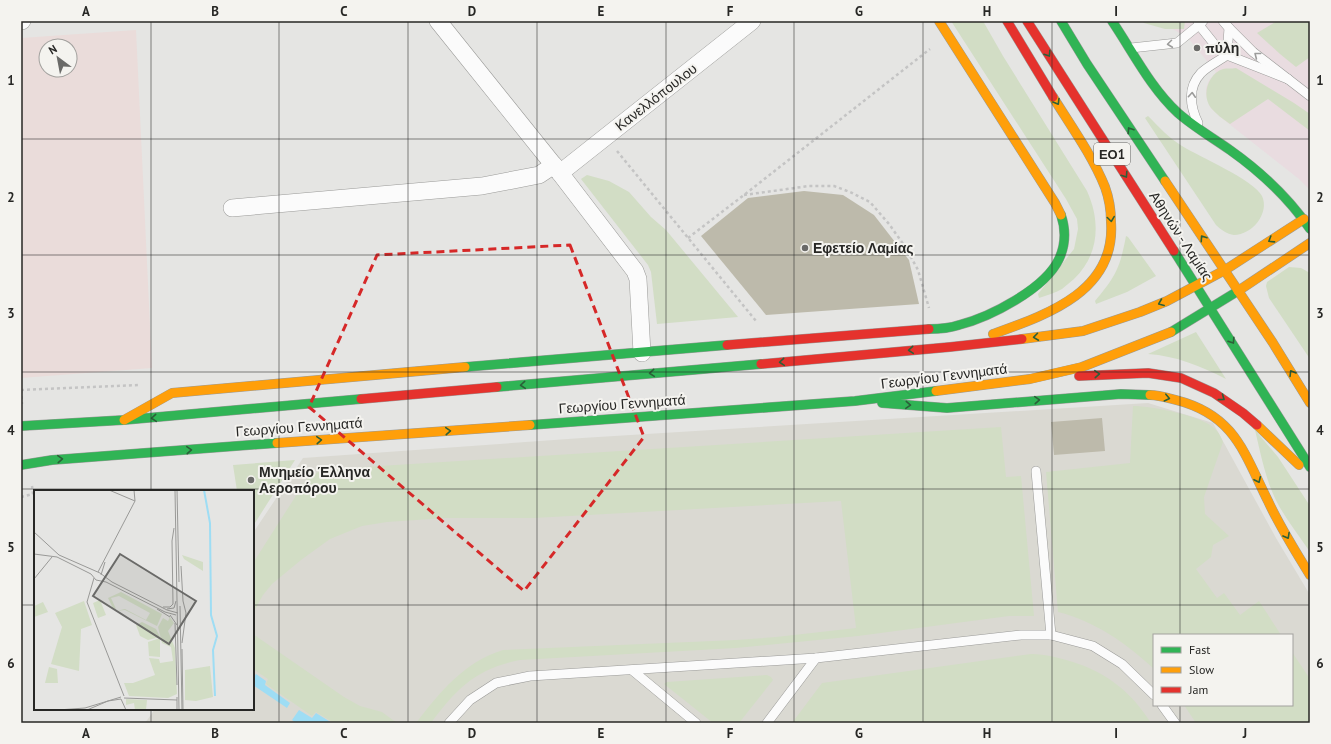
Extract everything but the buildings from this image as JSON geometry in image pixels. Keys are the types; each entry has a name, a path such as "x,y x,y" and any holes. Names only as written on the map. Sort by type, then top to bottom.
{"main road":[{"path":"124,420 172,394 555,358 642,353 772,341 933,329 951,327 980,317 1018,298 1033,288 1053,269 1059,260 1064,246 1065,232 1061,214 1055,203 939,21"},
{"path":"950,347 1011,328 1065,303 1092,282 1105,263 1109,252 1112,226 1107,196 1100,178 1080,140 1007,21"},
{"name":"Αθηνών - Λαμίας","path":"1027,21 1245,362 1310,467"},
{"name":"Αθηνών - Λαμίας","path":"1061,21 1087,64 1137,140 1273,343 1310,403"},
{"path":"1112,21 1162,95 1172,107 1272,182 1294,205 1310,229"},
{"name":"Γεωργίου Γεννηματά","path":"21,426 124,420 950,347 1083,331 1140,312 1167,301 1225,270 1304,218"},
{"name":"Γεωργίου Γεννηματά","path":"21,465 52,460 855,401 1030,379 1082,367 1170,333 1238,291 1310,243"},
{"path":"1030,379 1112,373 1148,373 1180,378 1214,393 1243,413 1310,475"},
{"path":"855,401 946,408 1121,394 1155,395 1192,404 1220,420 1236,438 1248,458 1275,515 1310,575"}],"street":[{"path":"438,21 557,170 637,275 642,353"},
{"name":"Κανελλόπουλου","path":"232,208 482,186 557,170 606,137 752,21"}],"lane":[{"path":"1130,48 1177,43 1200,22 1215,45 1228,55 1288,79"},
{"path":"1226,25 1228,55"},
{"path":"1226,25 1253,52 1310,96"},
{"path":"1202,131 1190,98 1192,88 1201,73 1228,55"},
{"path":"1036,471 1051,635"},
{"path":"449,723 470,700 496,683 530,676 816,658 1021,635 1051,635 1093,646 1122,664 1153,694"},
{"path":"767,723 816,658"},
{"path":"632,670 696,723"},
{"path":"1163,706 1175,723"}],"path":[{"path":"688,238 948,35"},
{"path":"606,137 772,341"},
{"path":"744,195 809,186 834,186 870,202 889,224 906,248 918,270 933,329"},
{"path":"21,390 144,384"}],"highlighted area":[{"path":"570,245 644,437 524,591 309,407 377,255"}],"shaded area":[{"path":"1159,21 1310,21 1310,190 1299,179 1219,116 1210,107 1206,95 1206,88 1209,80 1216,72 1188,38"},
{"path":"136,30 152,368 21,378 21,38"},
{"path":"1148,403 1213,423 1276,538 1310,595 1310,723 145,723 154,710 254,710 254,532 303,458 582,438"}],"green space":[{"path":"951,21 983,21 1003,56 1087,191 1096,226 1093,249 1082,270 1062,289 1054,293 1039,298 1038,294 1074,249 1078,229 1077,219 1066,199"},
{"path":"1142,21 1185,21 1184,29 1165,29 1144,23"},
{"path":"1277,21 1310,21 1310,57 1296,67 1257,33"},
{"path":"1236,68 1310,114 1310,131 1268,99 1230,124 1217,114 1208,103 1206,91 1210,80 1213,75 1223,69"},
{"path":"1148,116 1177,143 1238,176 1257,190 1262,196 1264,209 1258,222 1253,227 1241,234 1234,235 1224,232 1216,225 1145,118"},
{"path":"587,175 609,181 629,192 651,217 666,230 738,317 657,324 651,272 648,265 581,179"},
{"path":"1126,236 1156,276 1127,292 1096,304 1095,301 1108,285 1116,271 1122,256"},
{"path":"1289,267 1301,268 1310,273 1310,359 1269,298 1266,286 1267,282"},
{"path":"1196,332 1226,379 1188,362 1148,354"},
{"path":"1133,406 1165,410 1190,416 1211,426 1219,433 1223,442 1204,497 1205,514 1229,536 1213,545 1211,557 1196,569 1217,598 1224,593 1240,615 1259,601 1280,634 1153,634 1153,668 1110,634 1085,621 1058,612 1046,472 1130,463"},
{"path":"1001,427 1006,477 1021,476 1034,616 1009,616 858,636 736,648 520,660 491,669 479,675 459,690 431,723 416,723 434,700 454,679 476,662 503,650 736,640 856,628 841,501 534,518 445,518 387,522 362,526 330,539 301,560 272,584 263,595 254,611 254,561 306,480 320,471"},
{"path":"1255,430 1278,457 1310,506 1310,552 1286,518 1274,497 1264,469"},
{"path":"295,460 254,524 254,490 237,490 233,465"},
{"path":"254,635 344,697 360,706 382,712 397,723 334,723 316,712 312,716 266,684 268,679 254,670"},
{"path":"1031,654 1047,655 1073,662 1108,678 1136,702 1151,723 792,723 822,683"},
{"path":"1293,654 1310,679 1310,723 1196,723 1185,706 1293,706"},
{"path":"767,675 773,680 739,723 713,723 664,684 667,682"}],"water":[{"path":"256,674 266,681 265,685 290,703 287,708 254,686 254,677"},
{"path":"299,710 312,718 316,713 332,723 296,723 292,720"}],"traffic: fast":[{"path":"1061,21 1087,64 1165,181"},
{"path":"1112,21 1150,81 1168,103 1197,128 1230,150 1263,176 1293,206 1310,229"},
{"path":"929,329 956,326 986,316 1001,309 1042,281 1052,270 1059,259 1063,248 1064,226 1061,215"},
{"path":"1174,251 1310,467"},
{"path":"1171,332 1238,291"},
{"path":"465,367 727,345"},
{"path":"497,387 761,364"},
{"path":"530,425 855,401 936,391"},
{"path":"882,403 947,408 1121,394 1150,395"},
{"path":"21,426 124,420 361,399"},
{"path":"21,465 52,460 277,443"}],"traffic: slow":[{"path":"939,21 1055,203 1061,215"},
{"path":"993,334 1055,309 1074,297 1090,283 1102,266 1110,246 1111,213 1105,187 1088,152 1053,97"},
{"path":"1165,181 1273,343 1310,403"},
{"path":"1225,270 1304,219"},
{"path":"1238,291 1310,243"},
{"path":"1022,339 1083,331 1140,312 1167,301 1225,270"},
{"path":"936,391 1030,379 1082,367 1171,332"},
{"path":"124,420 172,393 465,367"},
{"path":"1150,395 1176,400 1196,407 1212,415 1225,426 1244,452 1293,548 1310,575"},
{"path":"277,443 530,425"},
{"path":"1257,425 1299,465"}],"traffic: jam":[{"path":"1007,21 1053,97"},
{"path":"1027,21 1174,251"},
{"path":"727,345 929,329"},
{"path":"761,364 1022,339"},
{"path":"1079,376 1148,373 1181,378 1214,393 1243,413 1257,425"},
{"path":"361,399 497,387"}],"place":[{"name":"πύλη","path":"1197,48"},
{"name":"Εφετείο Λαμίας","path":"805,248"},
{"name":"Μνημείο Έλληνα Αεροπόρου","path":"251,480"}]}
